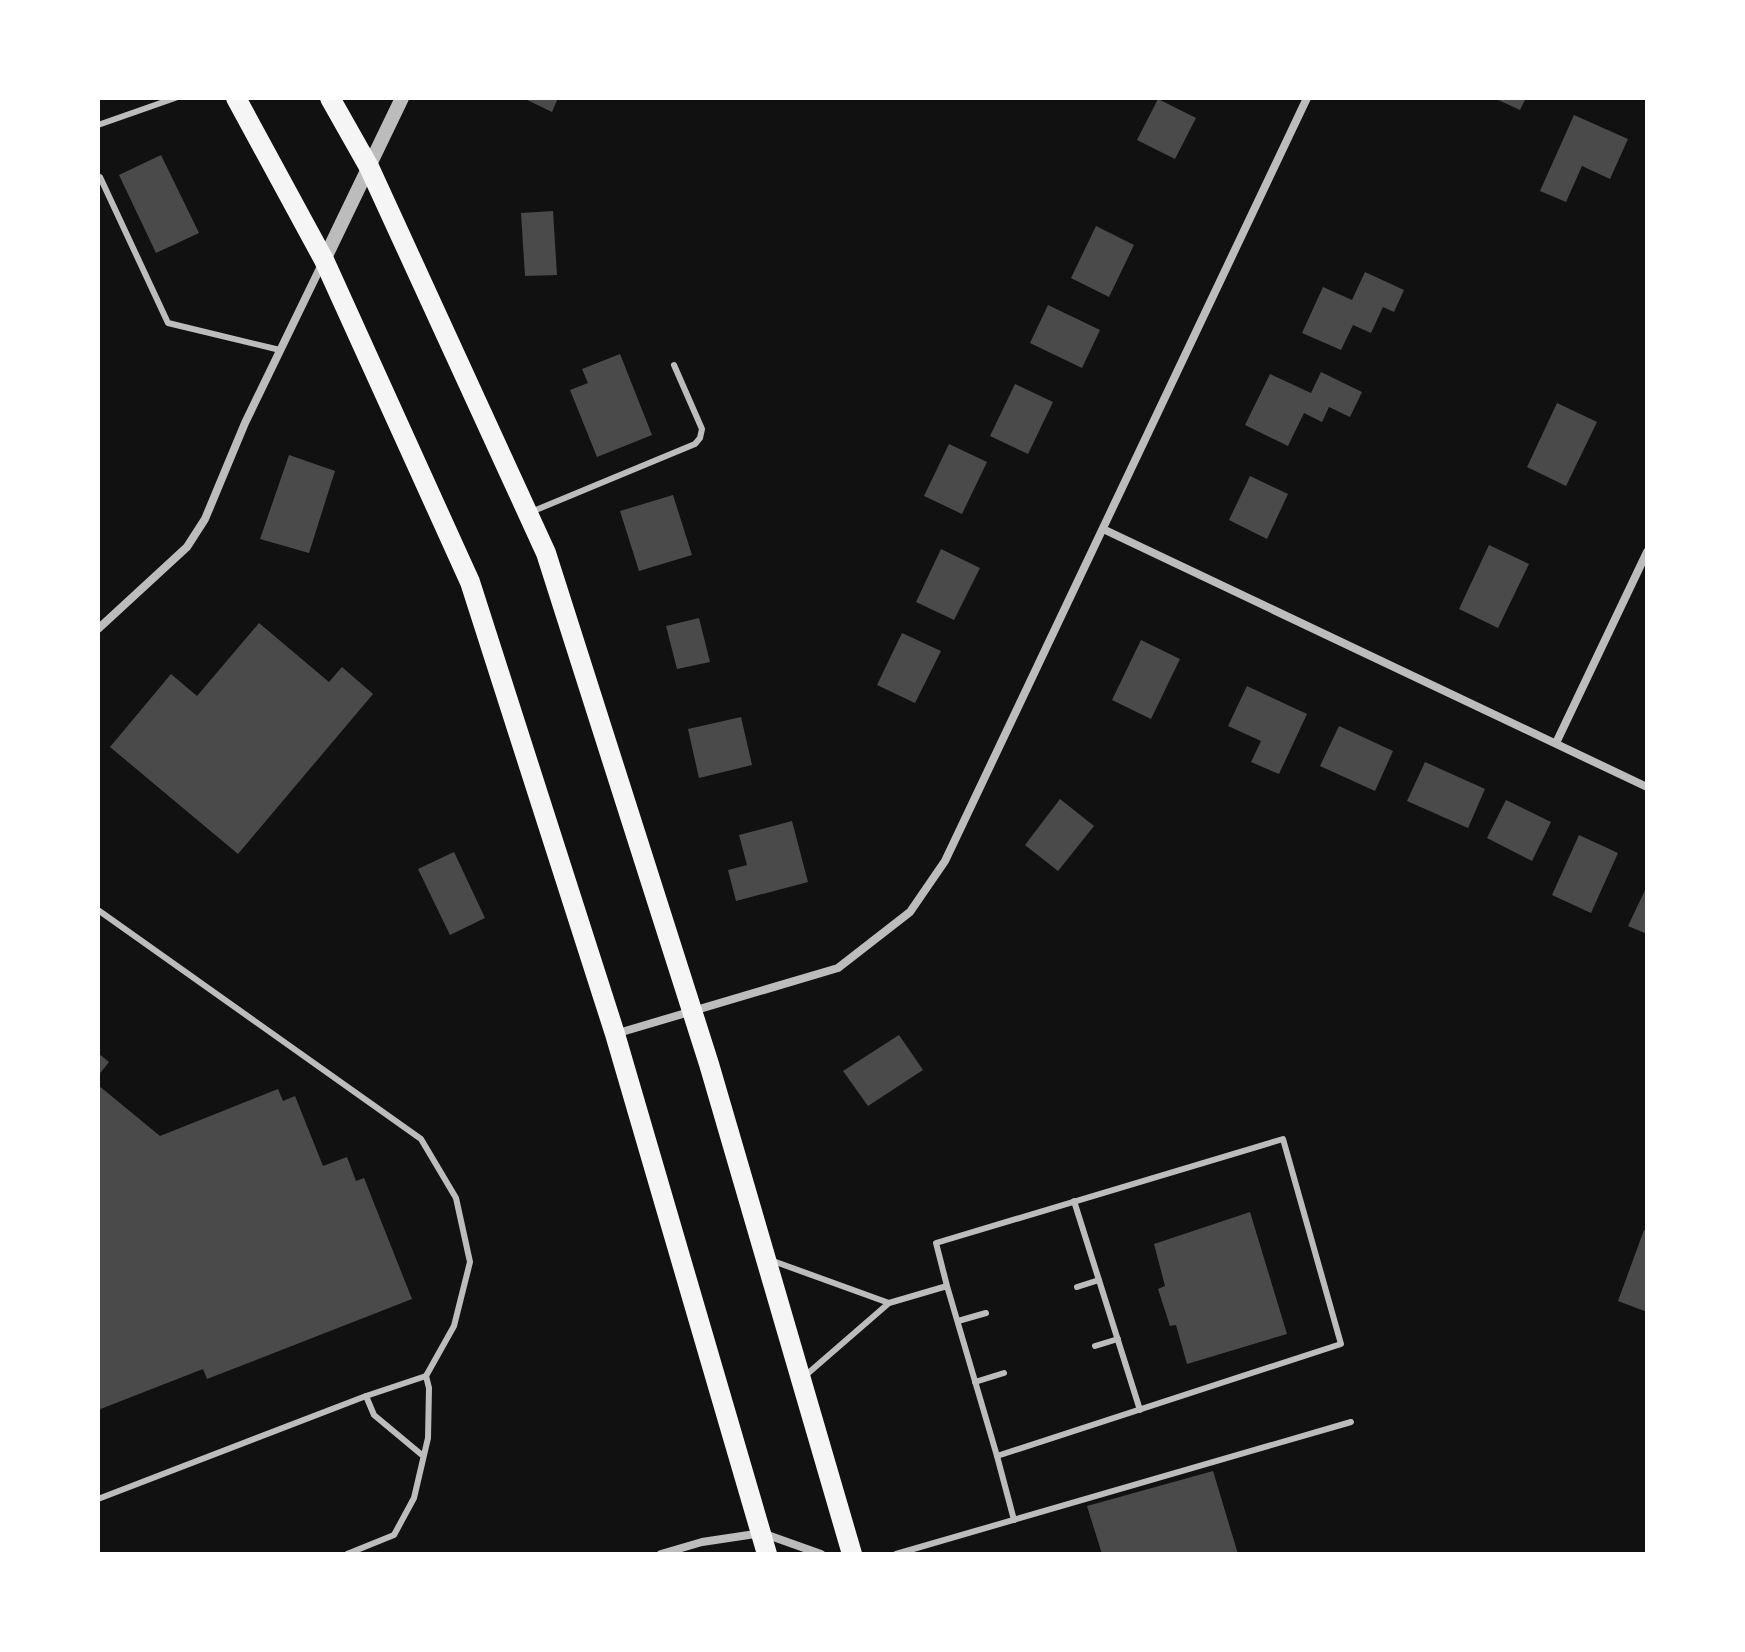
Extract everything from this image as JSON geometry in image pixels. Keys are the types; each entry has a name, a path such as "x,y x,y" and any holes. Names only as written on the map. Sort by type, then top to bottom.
{"main road":[{"path":"236,98 324,260 470,582 615,1034 767,1554"},
{"path":"330,98 369,167 546,553 693,1011 852,1554"}],"street":[{"path":"98,629 187,547 205,519 245,423 402,98"},
{"path":"615,1034 838,968 910,912 945,861 1307,98"},
{"path":"1103,529 1647,787"},
{"path":"1556,743 1647,552"},
{"path":"661,1554 702,1542 762,1533 821,1554"}],"lane":[{"path":"98,125 175,98"},
{"path":"100,177 168,323 280,350"},
{"path":"527,513 695,444 702,429 674,365"},
{"path":"98,910 421,1139 456,1198 470,1262 454,1326 426,1376 98,1499"},
{"path":"997,1456 1341,1344 1283,1139 936,1243 1014,1520"},
{"path":"1074,1201 1140,1410"},
{"path":"765,1258 889,1303"},
{"path":"1077,1287 1099,1280"},
{"path":"800,1380 889,1303 947,1286"},
{"path":"958,1321 986,1313"},
{"path":"1095,1346 1118,1339"},
{"path":"975,1382 1004,1373"},
{"path":"347,1554 394,1535 414,1498 428,1438 429,1388 426,1376"},
{"path":"366,1396 374,1415 422,1455"},
{"path":"896,1554 1351,1422"}],"building":[{"path":"523,98 558,98 552,112"},
{"path":"1494,98 1526,98 1520,110"},
{"path":"1158,99 1196,118 1175,159 1137,140"},
{"path":"1574,115 1628,139 1610,179 1582,166 1566,202 1540,191"},
{"path":"161,155 199,233 156,253 119,175"},
{"path":"553,211 557,275 525,276 521,213"},
{"path":"1096,226 1134,245 1109,297 1071,278"},
{"path":"1365,272 1404,290 1394,312 1383,307 1371,333 1353,325 1341,350 1302,333 1323,287 1352,300"},
{"path":"1048,305 1100,330 1082,368 1030,343"},
{"path":"620,354 652,435 597,457 570,390 588,383 582,369"},
{"path":"1321,372 1362,392 1350,417 1329,407 1322,422 1304,413 1288,446 1245,425 1270,374 1311,393"},
{"path":"1015,384 1053,402 1028,454 990,436"},
{"path":"1557,403 1597,422 1566,486 1527,467"},
{"path":"949,444 987,462 962,514 924,496"},
{"path":"289,455 335,471 309,553 260,539"},
{"path":"1250,476 1288,494 1267,539 1229,520"},
{"path":"673,495 692,555 639,571 620,511"},
{"path":"1489,545 1529,564 1498,628 1459,609"},
{"path":"941,549 980,568 954,620 916,602"},
{"path":"699,618 710,662 677,669 666,626"},
{"path":"259,623 329,682 342,667 373,694 238,854 110,747 171,674 197,696"},
{"path":"902,633 941,651 915,703 877,685"},
{"path":"1141,640 1180,659 1151,719 1112,700"},
{"path":"1247,686 1307,714 1279,774 1251,762 1261,741 1228,726"},
{"path":"741,717 752,765 699,778 688,729"},
{"path":"1339,726 1393,751 1375,791 1320,766"},
{"path":"1425,762 1485,789 1468,828 1407,801"},
{"path":"1060,799 1094,826 1058,871 1025,845"},
{"path":"1506,800 1551,822 1532,861 1487,838"},
{"path":"792,821 808,882 736,901 728,870 747,865 739,835"},
{"path":"1579,835 1618,853 1591,913 1552,895"},
{"path":"454,852 485,918 450,935 418,869"},
{"path":"1647,886 1647,934 1628,926"},
{"path":"899,1035 923,1070 868,1106 843,1071"},
{"path":"98,1053 109,1062 98,1076"},
{"path":"98,1085 160,1136 278,1089 283,1101 295,1096 323,1166 347,1157 356,1181 364,1178 412,1299 207,1379 203,1369 98,1410"},
{"path":"1250,1212 1287,1334 1187,1364 1176,1325 1170,1326 1158,1289 1165,1286 1154,1244"},
{"path":"1644,1230 1647,1231 1647,1312 1618,1301"},
{"path":"1213,1471 1238,1554 1102,1554 1087,1506"}]}
